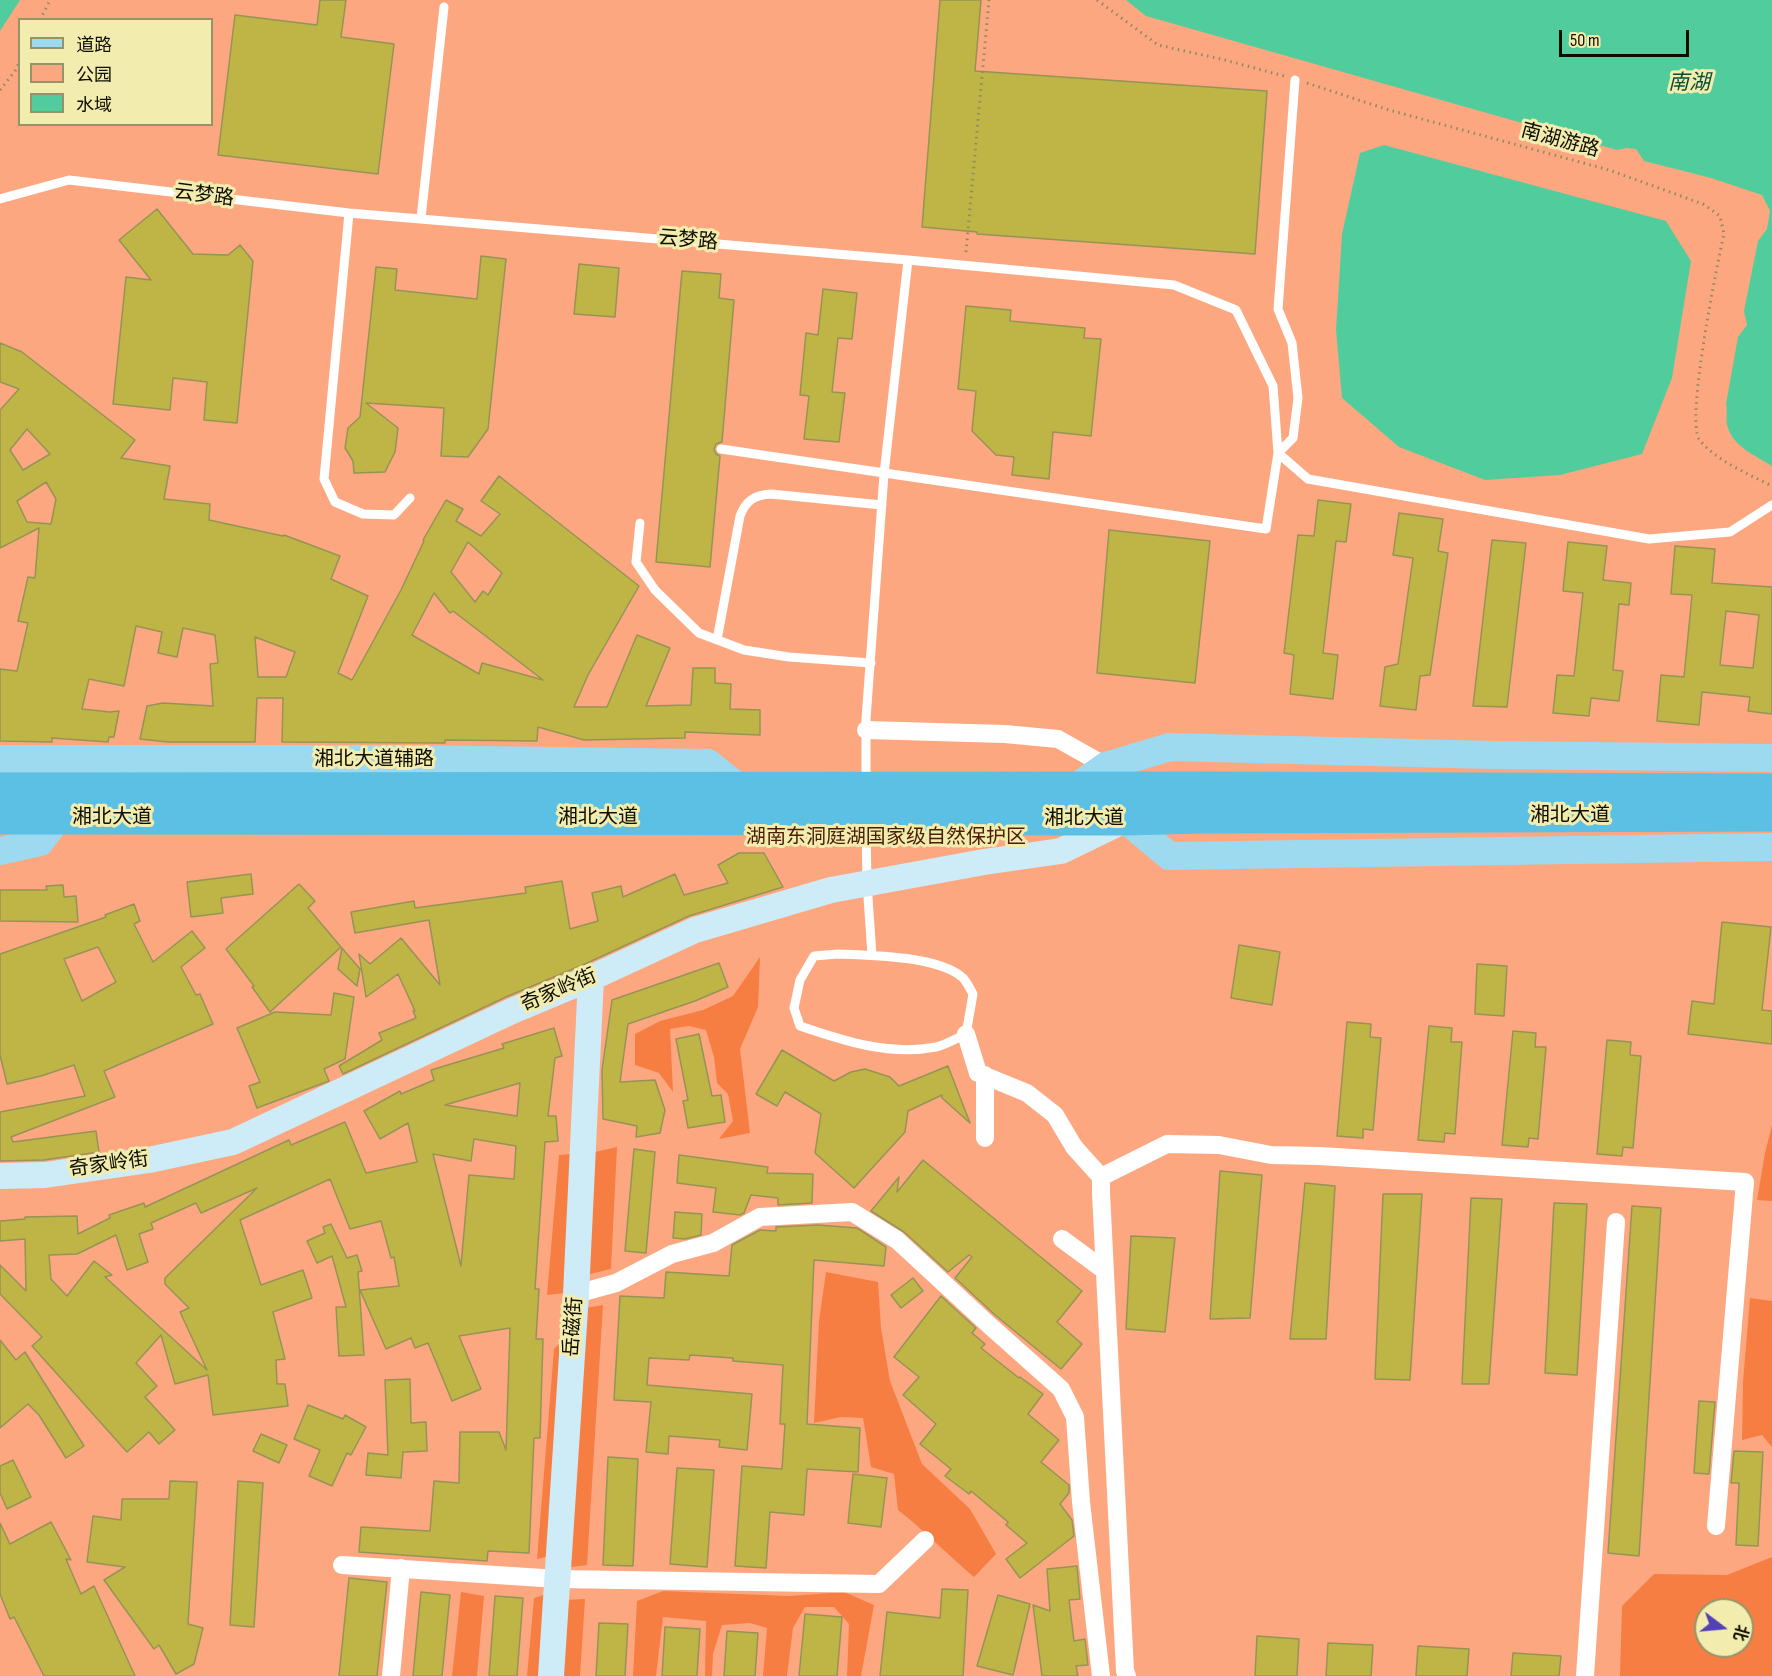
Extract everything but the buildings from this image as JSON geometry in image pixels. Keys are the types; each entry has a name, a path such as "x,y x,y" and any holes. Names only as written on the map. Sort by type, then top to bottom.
{"highway":[{"name":"湘北大道","path":"0,789 1772,790"},
{"name":"湘北大道","path":"0,818 1125,819 1772,815"}],"main road":[{"path":"1075,788 1106,766 1170,747 1493,755 1772,758"},
{"name":"湘北大道辅路","path":"0,759 406,759 708,763 739,788"},
{"path":"1106,766 1161,788"},
{"path":"0,851 40,842 58,818"},
{"path":"1125,819 1169,856 1772,847"}],"street":[{"path":"866,730 1005,734 1058,740 1106,766"},
{"name":"奇家岭街","path":"0,1176 45,1175 149,1160 234,1142 512,1011 591,978 694,930 831,890 984,862 1061,851 1125,819"},
{"name":"岳磁街","path":"552,1676 576,1294 591,978"},
{"path":"966,1034 978,1073 1027,1093 1055,1115 1074,1147 1101,1177 1104,1270 1127,1676"},
{"path":"984,1075 986,1138"},
{"path":"1101,1177 1167,1144 1209,1144 1271,1155 1745,1182 1716,1526"},
{"path":"576,1294 616,1283 672,1254 713,1243 760,1217 852,1212 897,1240 1061,1389 1075,1417 1081,1502 1101,1676"},
{"path":"1585,1676 1616,1222"},
{"path":"1062,1239 1104,1270"},
{"path":"342,1565 558,1579 879,1584 925,1540"},
{"path":"391,1676 401,1568"}],"lane":[{"path":"421,218 444,7"},
{"path":"721,448 1266,529 1278,453 1293,438 1298,398 1292,343 1278,309 1295,80"},
{"name":"云梦路","path":"0,199 69,180 349,213 1174,285 1236,310 1273,386 1278,453"},
{"path":"349,213 324,479 335,502 363,514 394,515 410,498"},
{"path":"872,955 867,883 866,730 884,474 908,260"},
{"path":"1278,453 1308,479 1649,539 1730,532 1772,505"},
{"path":"717,640 740,516 749,500 760,495 771,494 882,505"},
{"path":"640,523 636,562 656,590 699,633 744,650 789,657 871,663"},
{"path":"872,955 943,966 963,978 973,994 966,1034 938,1046 907,1050 857,1044 800,1026 794,1008 800,980 814,956 872,955"}],"path":[{"path":"41,18 50,0"},
{"path":"965,265 989,0"},
{"name":"南湖游路","path":"1097,0 1158,45 1225,60 1389,110 1610,170 1703,204 1720,216 1724,234 1698,386 1696,415 1698,437 1717,456 1772,486"},
{"path":"0,90 18,65"}],"green space":[{"name":"湖南东洞庭湖国家级自然保护区","path":"0,0 1772,0 1772,1676 0,1676"}],"shaded area":[{"path":"760,957 758,1007 740,1049 750,1133 719,1139 733,1121 728,1094 717,1083 714,1057 706,1030 689,1026 670,1029 673,1092 659,1073 635,1065 635,1034 660,1021 703,1010 733,996"},
{"path":"1772,1125 1772,1201 1757,1200 1765,1153"},
{"path":"617,1147 611,1269 586,1275 595,1152"},
{"path":"572,1154 565,1293 547,1295 559,1155"},
{"path":"826,1272 878,1282 881,1328 890,1381 922,1464 970,1509 996,1554 974,1577 898,1510 894,1474 871,1467 863,1418 841,1417 814,1423 819,1321"},
{"path":"1750,1298 1772,1301 1772,1447 1762,1435 1742,1440 1743,1382"},
{"path":"603,1305 587,1565 563,1568 579,1309"},
{"path":"562,1341 550,1556 537,1559 554,1349"},
{"path":"1772,1557 1772,1676 1620,1676 1622,1606 1654,1574 1727,1575"},
{"path":"663,1591 789,1596 844,1592 874,1605 861,1676 847,1676 849,1624 834,1607 805,1607 793,1628 787,1676 763,1676 767,1628 750,1623 722,1625 713,1654 712,1676 705,1676 706,1621 663,1617 656,1676 633,1676 637,1601"},
{"path":"461,1592 484,1596 477,1676 452,1676"},
{"path":"547,1594 542,1676 527,1676 534,1598"},
{"path":"585,1599 580,1676 558,1676 564,1600"}],"water":[{"path":"0,0 20,0 0,31"},
{"name":"南湖","path":"1126,0 1772,0 1772,466 1735,441 1728,428 1726,404 1738,337 1747,325 1744,311 1758,241 1767,229 1770,211 1762,195 1711,178 1644,161 1636,149 1617,150 1146,16"},
{"path":"1384,145 1666,221 1691,261 1672,378 1642,454 1560,475 1485,480 1399,447 1342,398 1336,330 1342,234 1360,153"}]}
